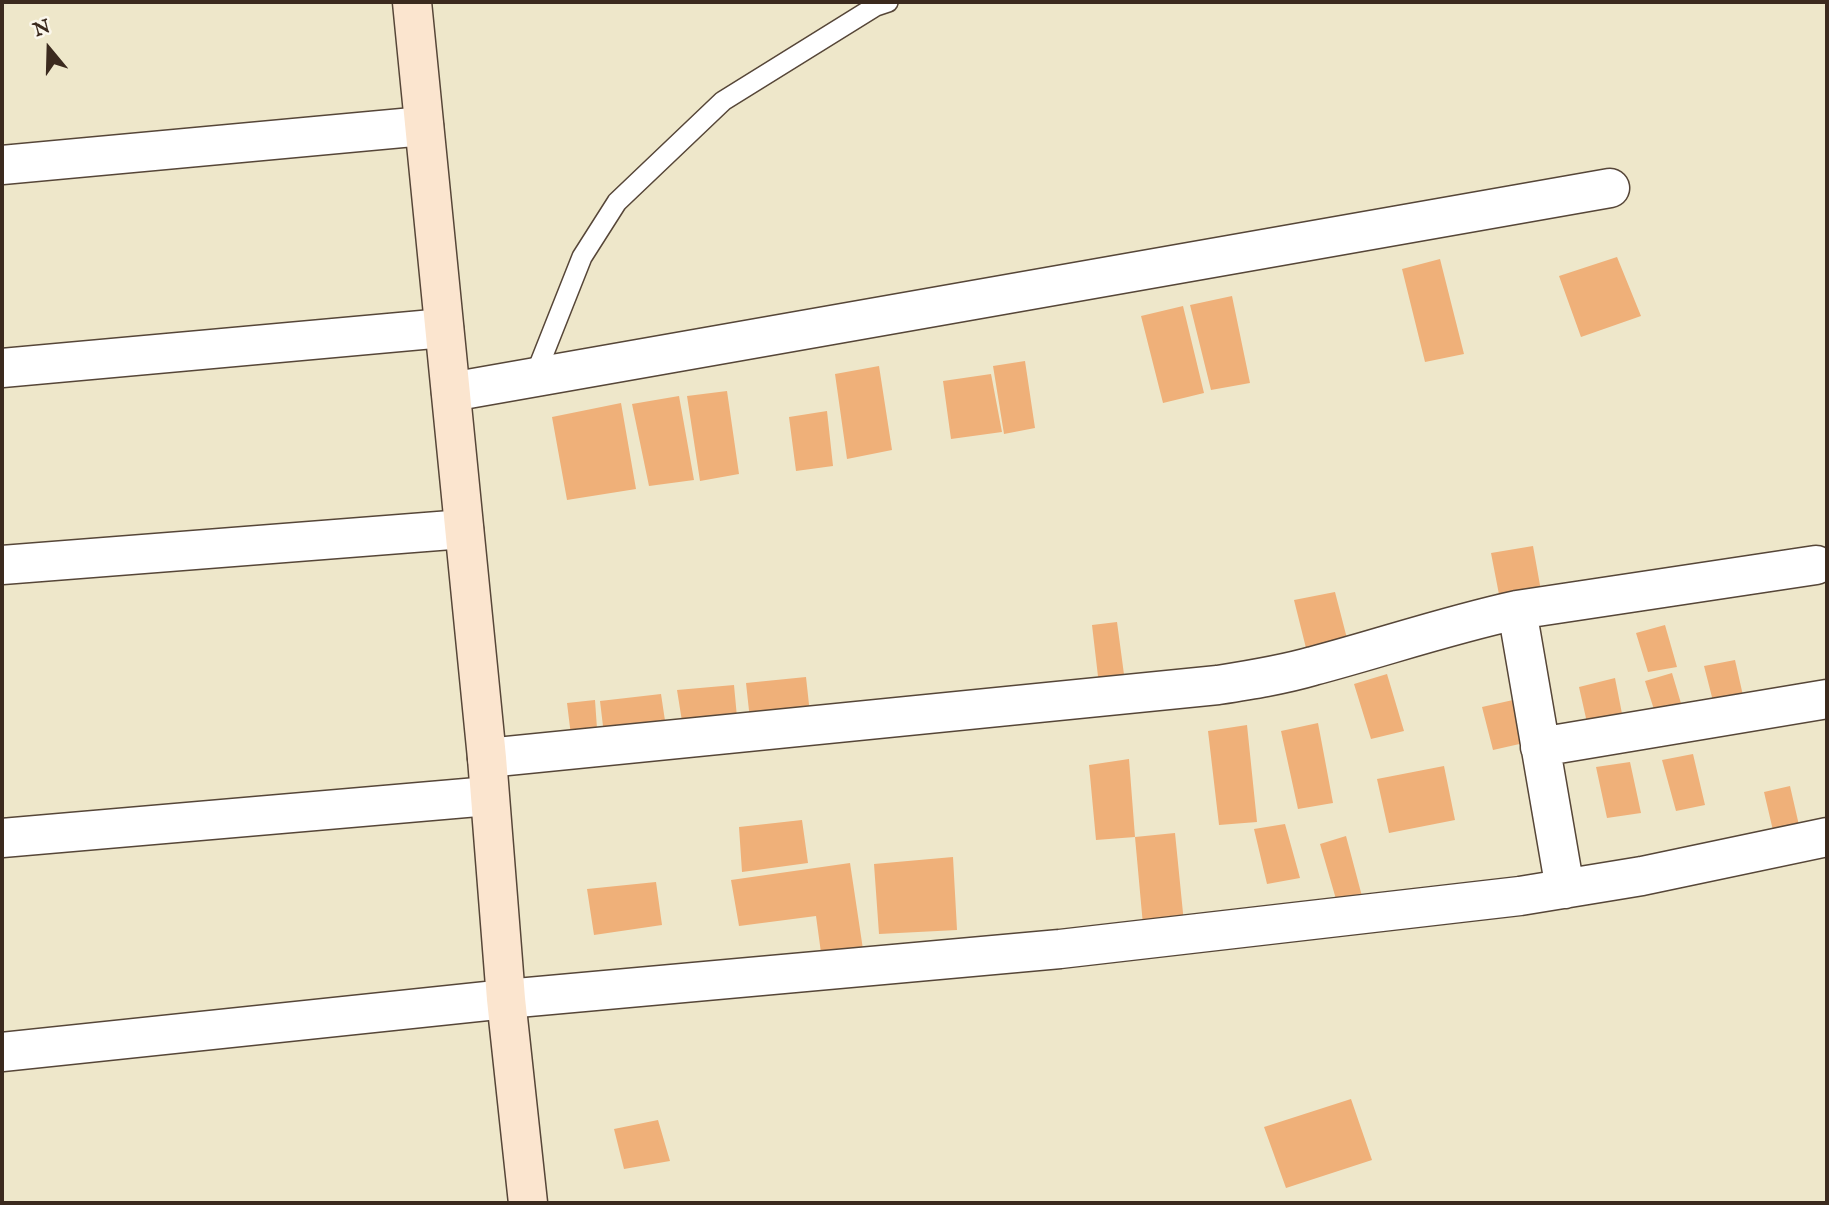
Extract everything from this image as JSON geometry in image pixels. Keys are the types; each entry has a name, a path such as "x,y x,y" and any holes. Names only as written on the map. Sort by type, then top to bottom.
{"main road":[{"path":"412,2 487,758 506,999 528,1203"}],"street":[{"path":"2,165 424,126"},
{"path":"451,392 1611,188"},
{"path":"2,368 444,328"},
{"path":"2,565 464,529"},
{"path":"487,758 1218,685 1312,667 1480,618 1517,610 1816,565"},
{"path":"1517,610 1565,889"},
{"path":"1540,747 1827,699"},
{"path":"2,838 489,796"},
{"path":"2,1052 506,999 1060,949 1565,889 1827,838"}],"lane":[{"path":"534,377 582,257 617,202 723,101 876,6 888,2"}],"building":[{"path":"1617,257 1641,316 1581,337 1559,276"},
{"path":"1440,259 1464,354 1425,362 1402,269"},
{"path":"1232,296 1250,383 1211,390 1190,305"},
{"path":"1183,306 1204,393 1163,403 1141,316"},
{"path":"1025,361 1035,428 1004,434 993,366"},
{"path":"879,366 892,450 847,459 835,374"},
{"path":"991,374 1002,432 951,439 943,381"},
{"path":"727,391 739,474 700,481 687,396"},
{"path":"679,396 694,480 649,486 632,404"},
{"path":"621,403 636,489 567,500 552,417"},
{"path":"827,411 833,466 796,471 789,417"},
{"path":"1533,546 1543,602 1502,610 1491,553"},
{"path":"1335,592 1351,654 1309,660 1294,600"},
{"path":"1117,622 1125,682 1099,685 1092,625"},
{"path":"1665,625 1677,667 1648,672 1636,633"},
{"path":"1735,660 1744,700 1714,705 1704,666"},
{"path":"1672,673 1683,710 1656,716 1645,681"},
{"path":"1387,674 1404,731 1371,739 1354,684"},
{"path":"806,677 811,723 751,729 746,683"},
{"path":"1615,678 1625,729 1590,736 1579,687"},
{"path":"734,685 738,728 684,734 677,690"},
{"path":"661,694 667,734 605,743 600,701"},
{"path":"595,700 598,743 572,744 567,703"},
{"path":"1513,700 1524,743 1493,750 1482,707"},
{"path":"1318,723 1333,803 1298,809 1281,731"},
{"path":"1247,725 1257,822 1219,825 1208,731"},
{"path":"1693,754 1705,805 1676,811 1662,760"},
{"path":"1129,759 1135,837 1096,840 1089,765"},
{"path":"1630,762 1641,813 1607,818 1596,767"},
{"path":"1444,766 1455,820 1389,833 1377,779"},
{"path":"1790,786 1801,834 1775,839 1764,792"},
{"path":"802,820 808,863 742,872 739,827"},
{"path":"1285,824 1300,878 1267,884 1254,829"},
{"path":"1175,833 1185,933 1144,936 1135,837"},
{"path":"1346,836 1363,900 1338,906 1320,844"},
{"path":"953,857 957,930 879,934 874,864"},
{"path":"850,863 864,956 822,960 816,916 739,926 731,880"},
{"path":"656,882 662,925 594,935 587,889"},
{"path":"1351,1099 1372,1160 1286,1188 1264,1127"},
{"path":"658,1120 670,1161 624,1169 614,1129"}]}
